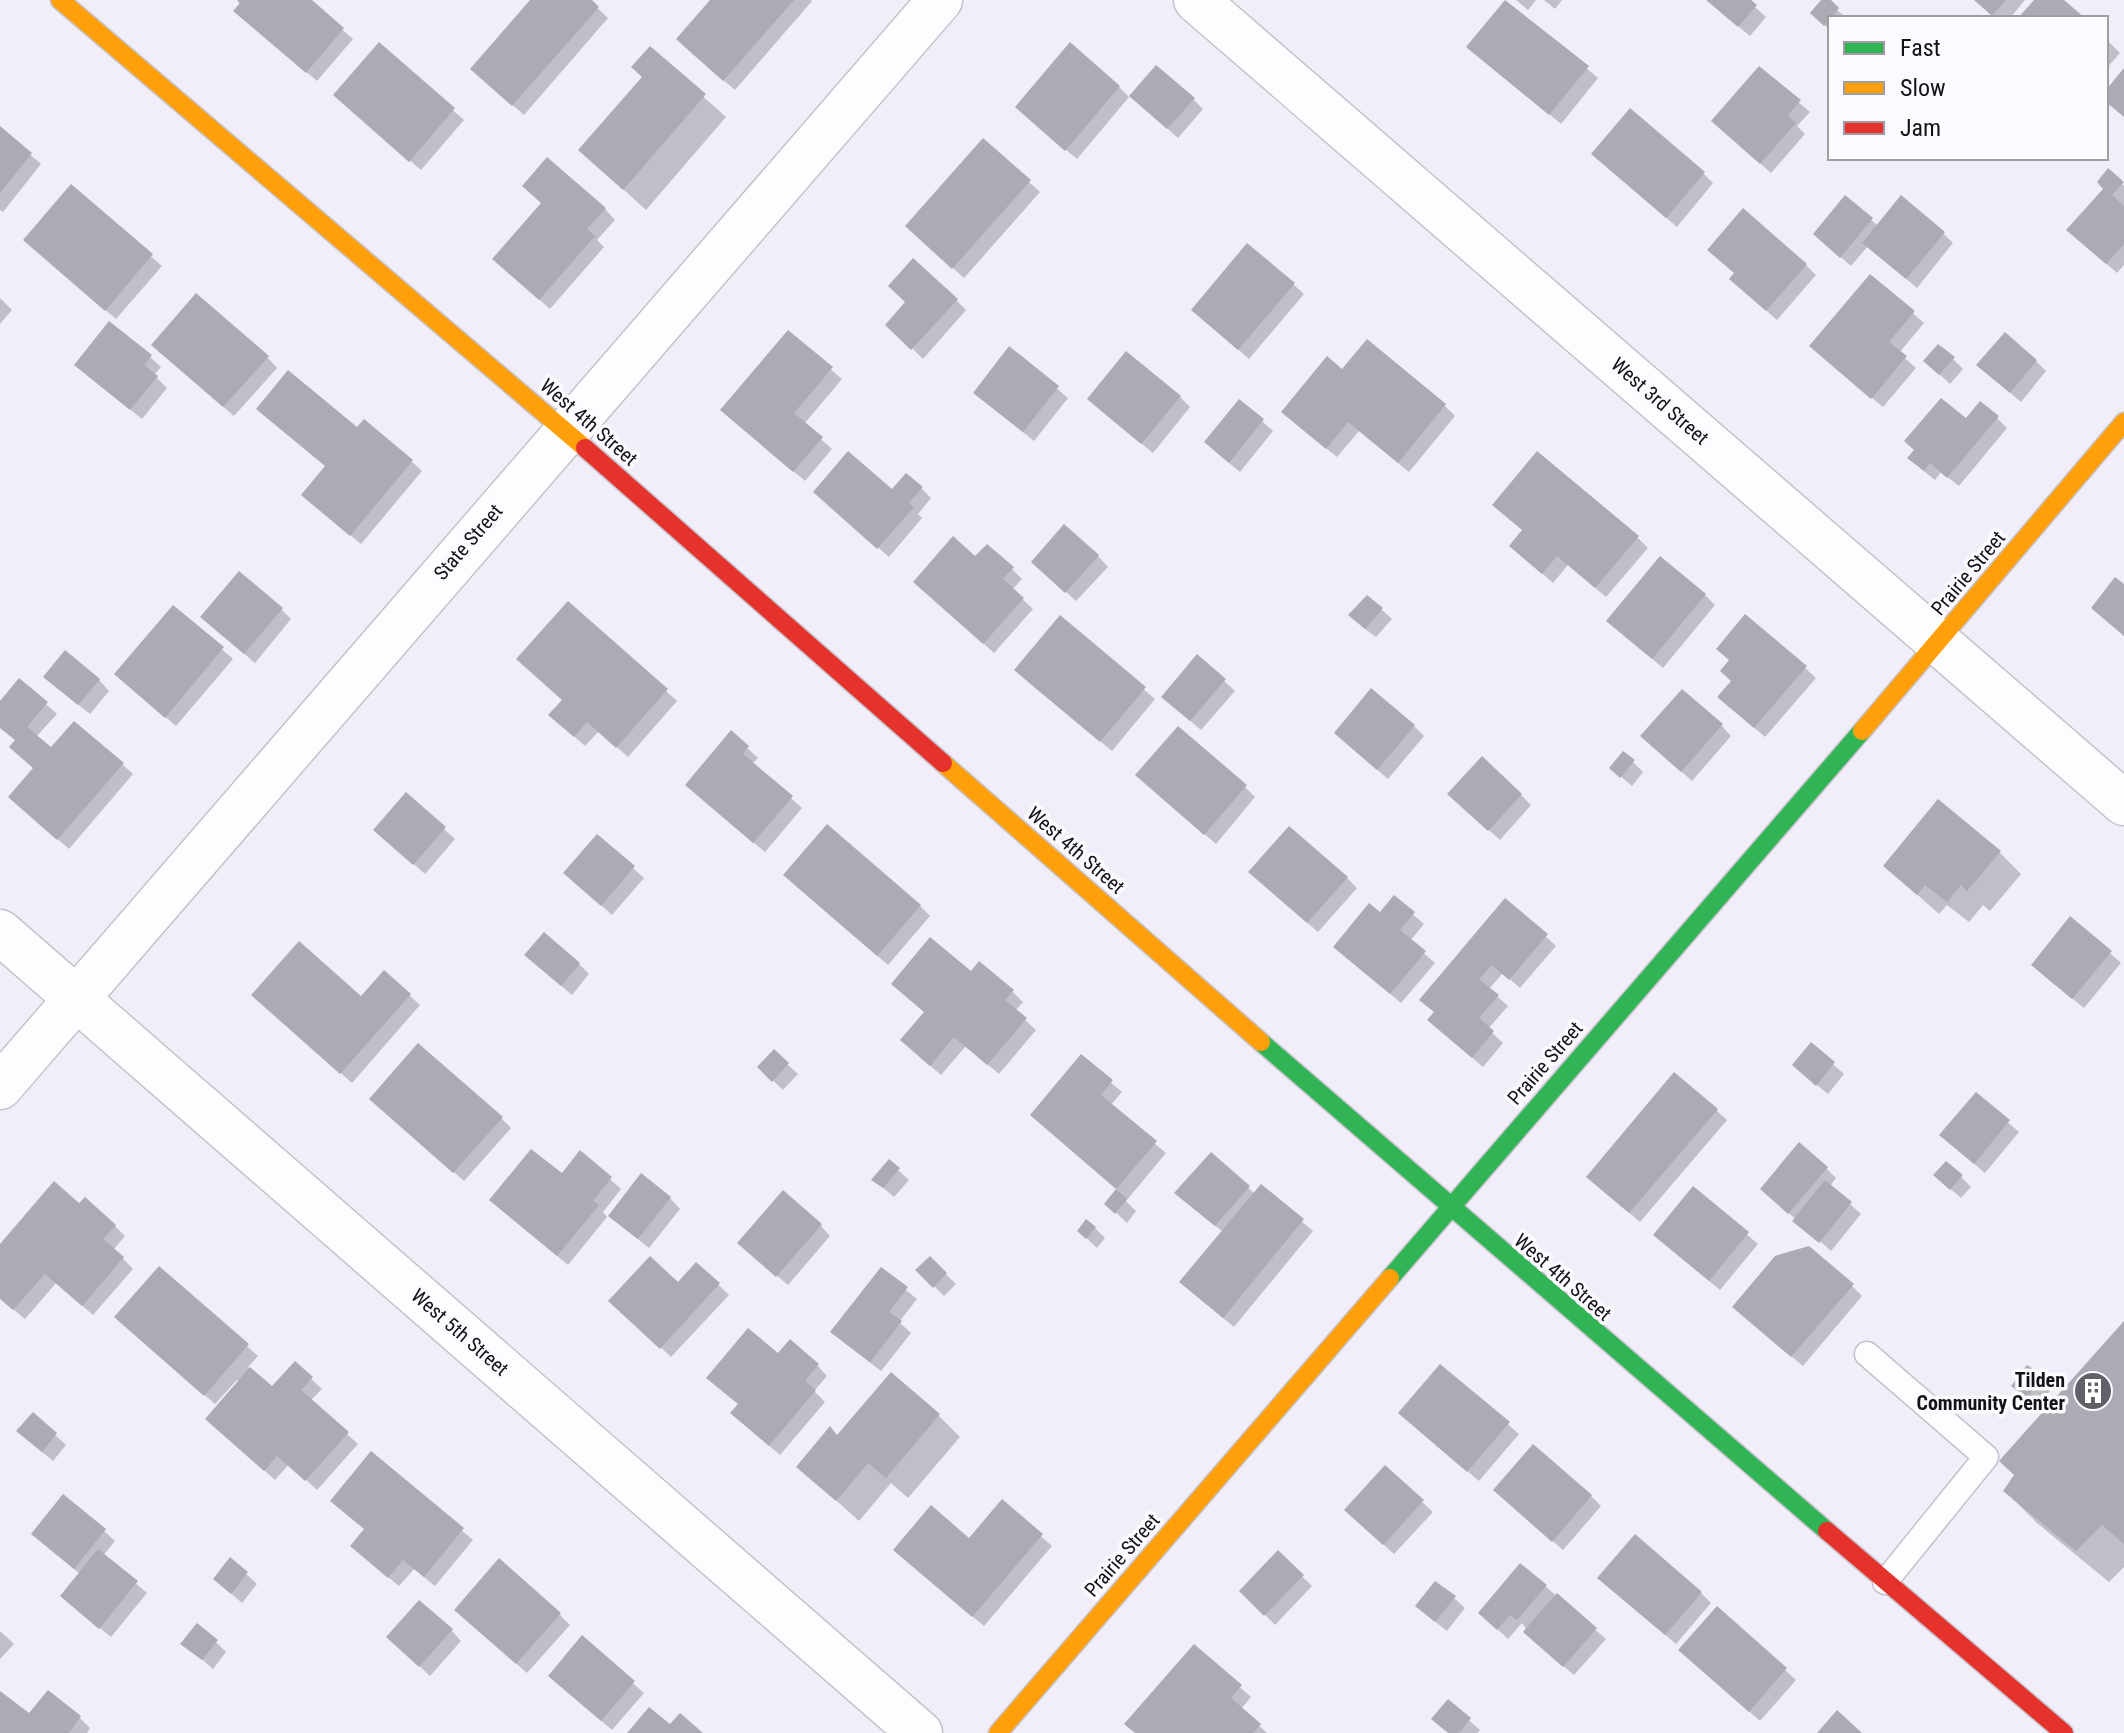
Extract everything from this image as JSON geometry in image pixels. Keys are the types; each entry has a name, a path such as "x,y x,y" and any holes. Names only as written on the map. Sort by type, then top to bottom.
{"street":[{"name":"West 4th Street","path":"60,0 565,430 1449,1208 2064,1733"},
{"name":"State Street","path":"0,1087 940,0"},
{"name":"West 3rd Street","path":"1196,0 2124,803"},
{"name":"Prairie Street","path":"998,1733 2124,422"},
{"name":"West 5th Street","path":"0,932 920,1733"}],"lane":[{"path":"1867,1354 1986,1457 1885,1582"}],"building":[{"path":"237,0 312,0 344,28 306,73 233,11 240,3"},
{"path":"530,0 592,0 599,7 512,106 470,69"},
{"path":"710,0 794,0 723,81 676,39"},
{"path":"1505,0 1589,66 1549,115 1466,47"},
{"path":"1706,0 1751,0 1757,5 1738,27"},
{"path":"1821,0 1831,0 1839,8 1832,16 1828,16 1824,26 1810,13"},
{"path":"1974,0 2006,0 1992,16"},
{"path":"2034,0 2064,0 2083,16 2020,16"},
{"path":"379,42 455,108 409,162 333,95"},
{"path":"1070,42 1120,86 1065,151 1015,107"},
{"path":"650,46 706,94 623,190 578,150 642,77 631,67"},
{"path":"1156,65 1195,98 1167,129 1129,96"},
{"path":"1759,66 1801,100 1788,115 1796,123 1760,164 1711,121"},
{"path":"2124,68 2124,117 2108,104 2108,88"},
{"path":"1630,108 1705,172 1666,218 1591,154"},
{"path":"0,126 32,153 0,193"},
{"path":"983,138 1031,180 952,269 905,226"},
{"path":"547,157 606,208 587,229 595,236 539,300 492,259 541,203 522,186"},
{"path":"2108,168 2124,182 2112,195 2124,206 2124,244 2106,264 2066,230 2103,189 2097,182"},
{"path":"71,184 153,254 105,311 23,240"},
{"path":"1845,195 1873,218 1840,258 1813,234"},
{"path":"1901,195 1945,232 1906,279 1862,243"},
{"path":"1743,208 1807,264 1766,311 1729,279 1734,273 1707,250"},
{"path":"1247,243 1295,283 1238,350 1191,310"},
{"path":"913,258 958,299 911,350 885,325 905,302 888,286"},
{"path":"1870,274 1915,311 1889,342 1907,356 1871,399 1809,346"},
{"path":"196,293 269,356 223,407 151,345"},
{"path":"109,321 152,355 144,365 158,376 130,410 74,365"},
{"path":"788,330 833,367 794,413 823,437 793,472 720,410"},
{"path":"2005,332 2037,360 2010,393 1976,365"},
{"path":"1367,339 1446,404 1398,463 1348,422 1326,449 1281,412 1327,356 1342,369"},
{"path":"1938,344 1955,357 1939,375 1923,361"},
{"path":"1009,346 1059,386 1023,432 973,393"},
{"path":"1126,351 1181,396 1141,444 1087,399"},
{"path":"288,370 357,427 364,419 413,460 350,536 301,495 325,466 256,409"},
{"path":"1941,398 1966,418 1980,401 1999,416 1947,478 1930,463 1924,471 1907,458 1914,450 1904,441"},
{"path":"1239,399 1264,419 1229,463 1204,442"},
{"path":"848,451 892,489 906,473 923,487 909,503 914,507 877,549 813,492"},
{"path":"1537,451 1639,536 1595,588 1557,556 1542,574 1509,546 1522,530 1492,505"},
{"path":"1064,524 1099,555 1065,593 1031,562"},
{"path":"953,536 975,556 987,544 1014,567 1003,579 1024,598 983,644 913,582"},
{"path":"1660,556 1706,594 1652,659 1606,621"},
{"path":"239,571 283,608 244,654 200,617"},
{"path":"2115,577 2124,584 2124,636 2091,608"},
{"path":"1367,595 1383,608 1365,629 1348,615"},
{"path":"568,601 668,689 616,748 587,722 574,737 548,715 562,700 516,659"},
{"path":"173,605 224,647 165,718 114,674"},
{"path":"1745,614 1807,666 1754,728 1717,697 1731,681 1720,671 1729,660 1716,649"},
{"path":"1060,615 1146,687 1100,742 1014,670"},
{"path":"65,650 100,679 78,705 43,677"},
{"path":"1197,654 1226,679 1190,721 1161,697"},
{"path":"19,678 48,702 27,727 51,747 74,721 124,763 57,840 8,797 33,768 9,747 15,740 0,728 0,701"},
{"path":"1371,688 1415,725 1377,770 1334,733"},
{"path":"1682,689 1723,724 1681,772 1640,736"},
{"path":"1178,726 1247,785 1204,835 1135,775"},
{"path":"731,730 749,746 743,754 793,796 753,843 685,785"},
{"path":"1623,751 1635,760 1620,778 1609,768"},
{"path":"1482,756 1522,794 1488,831 1447,794"},
{"path":"406,792 446,827 413,865 373,830"},
{"path":"1938,799 2001,851 1967,891 1961,885 1947,902 1925,885 1917,895 1883,866"},
{"path":"827,824 921,905 877,956 783,875"},
{"path":"1289,826 1348,877 1307,923 1248,872"},
{"path":"597,834 635,866 601,906 563,873"},
{"path":"1394,895 1415,912 1400,930 1426,951 1390,994 1333,947 1369,903 1380,912"},
{"path":"1505,898 1548,934 1509,980 1492,965 1479,979 1499,995 1479,1018 1494,1031 1472,1058 1427,1020 1434,1012 1419,1000"},
{"path":"2070,916 2112,951 2072,999 2031,965"},
{"path":"544,932 580,963 561,986 524,955"},
{"path":"930,937 971,971 979,961 1014,990 1005,1000 1027,1018 987,1065 954,1037 930,1066 900,1040 924,1012 891,984"},
{"path":"299,941 361,996 384,970 411,994 340,1074 251,995"},
{"path":"1811,1042 1835,1062 1816,1086 1792,1065"},
{"path":"418,1043 503,1117 453,1173 369,1099"},
{"path":"774,1049 789,1063 772,1082 757,1067"},
{"path":"1081,1054 1113,1080 1101,1095 1157,1141 1116,1189 1030,1115"},
{"path":"1674,1072 1718,1109 1629,1213 1586,1177"},
{"path":"1976,1092 2010,1120 1974,1164 1939,1135"},
{"path":"1799,1142 1828,1167 1788,1214 1760,1189"},
{"path":"531,1149 562,1173 580,1150 612,1177 593,1201 599,1205 557,1256 489,1200"},
{"path":"1211,1152 1250,1186 1215,1226 1174,1193"},
{"path":"889,1159 900,1168 883,1188 871,1180"},
{"path":"1946,1161 1963,1175 1950,1190 1933,1175"},
{"path":"641,1173 671,1197 638,1239 608,1216"},
{"path":"1825,1180 1852,1202 1819,1243 1792,1221"},
{"path":"54,1181 79,1203 85,1197 116,1225 103,1239 124,1257 82,1306 45,1274 13,1310 0,1299 0,1244"},
{"path":"1261,1184 1304,1219 1223,1318 1179,1282"},
{"path":"1693,1186 1749,1232 1709,1281 1653,1235"},
{"path":"1116,1189 1127,1199 1115,1214 1104,1204"},
{"path":"783,1190 822,1224 776,1277 737,1243"},
{"path":"1086,1219 1096,1227 1086,1239 1077,1231"},
{"path":"1809,1246 1854,1284 1791,1357 1732,1307 1775,1256"},
{"path":"650,1256 678,1282 696,1262 720,1283 660,1349 608,1301"},
{"path":"930,1256 947,1273 933,1288 915,1270"},
{"path":"159,1266 249,1344 204,1396 114,1317"},
{"path":"881,1267 908,1287 889,1312 902,1321 870,1362 830,1332"},
{"name":"Tilden Community Center","path":"2124,1321 2124,1544 2102,1525 2076,1551 2003,1491 2014,1475 1999,1461"},
{"path":"748,1328 778,1353 790,1339 819,1364 805,1381 816,1390 769,1446 730,1413 738,1404 706,1378"},
{"path":"295,1361 313,1377 301,1390 349,1432 305,1481 277,1456 264,1471 205,1419 250,1367 272,1386"},
{"path":"1440,1364 1510,1422 1467,1472 1398,1413"},
{"path":"2027,1365 2043,1376 2027,1398 2011,1386"},
{"path":"891,1372 940,1414 886,1478 868,1463 836,1501 796,1467 830,1426 837,1435"},
{"path":"33,1412 57,1433 42,1452 16,1431"},
{"path":"1533,1444 1592,1495 1552,1542 1493,1490"},
{"path":"371,1451 464,1528 424,1577 403,1560 388,1578 350,1546 364,1529 330,1501"},
{"path":"1385,1465 1424,1500 1383,1545 1344,1510"},
{"path":"63,1494 106,1529 74,1569 31,1534"},
{"path":"1002,1499 1043,1534 972,1617 893,1550 931,1505 969,1538"},
{"path":"1635,1534 1702,1592 1665,1635 1597,1578"},
{"path":"98,1549 138,1581 99,1629 60,1596"},
{"path":"1278,1550 1304,1575 1264,1616 1239,1591"},
{"path":"230,1557 248,1572 231,1594 213,1579"},
{"path":"499,1558 561,1613 516,1664 454,1610"},
{"path":"1520,1563 1547,1585 1517,1620 1510,1615 1497,1630 1478,1613"},
{"path":"1435,1581 1456,1596 1435,1622 1415,1606"},
{"path":"1557,1593 1597,1628 1563,1667 1523,1632"},
{"path":"419,1600 453,1629 419,1667 386,1637"},
{"path":"1717,1606 1787,1668 1749,1712 1678,1650"},
{"path":"197,1623 218,1640 202,1660 180,1644"},
{"path":"582,1635 635,1681 601,1721 548,1676"},
{"path":"1194,1644 1242,1685 1231,1698 1261,1724 1253,1733 1135,1733 1124,1724"},
{"path":"48,1690 81,1716 69,1733 0,1733 0,1691 29,1713"},
{"path":"1448,1699 1471,1718 1459,1733 1448,1733 1431,1719"},
{"path":"649,1707 670,1724 680,1713 703,1733 627,1733"},
{"path":"1837,1710 1862,1733 1817,1733"}],"traffic: fast":[{"path":"1390,1278 1862,731"},
{"path":"1261,1042 1827,1531"}],"traffic: slow":[{"path":"60,0 585,448"},
{"path":"1862,731 2124,422"},
{"path":"943,763 1261,1042"},
{"path":"998,1733 1390,1278"}],"traffic: jam":[{"path":"585,448 943,763"},
{"path":"1827,1531 2064,1733"}],"place":[{"name":"Tilden Community Center","path":"2093,1391"}]}
